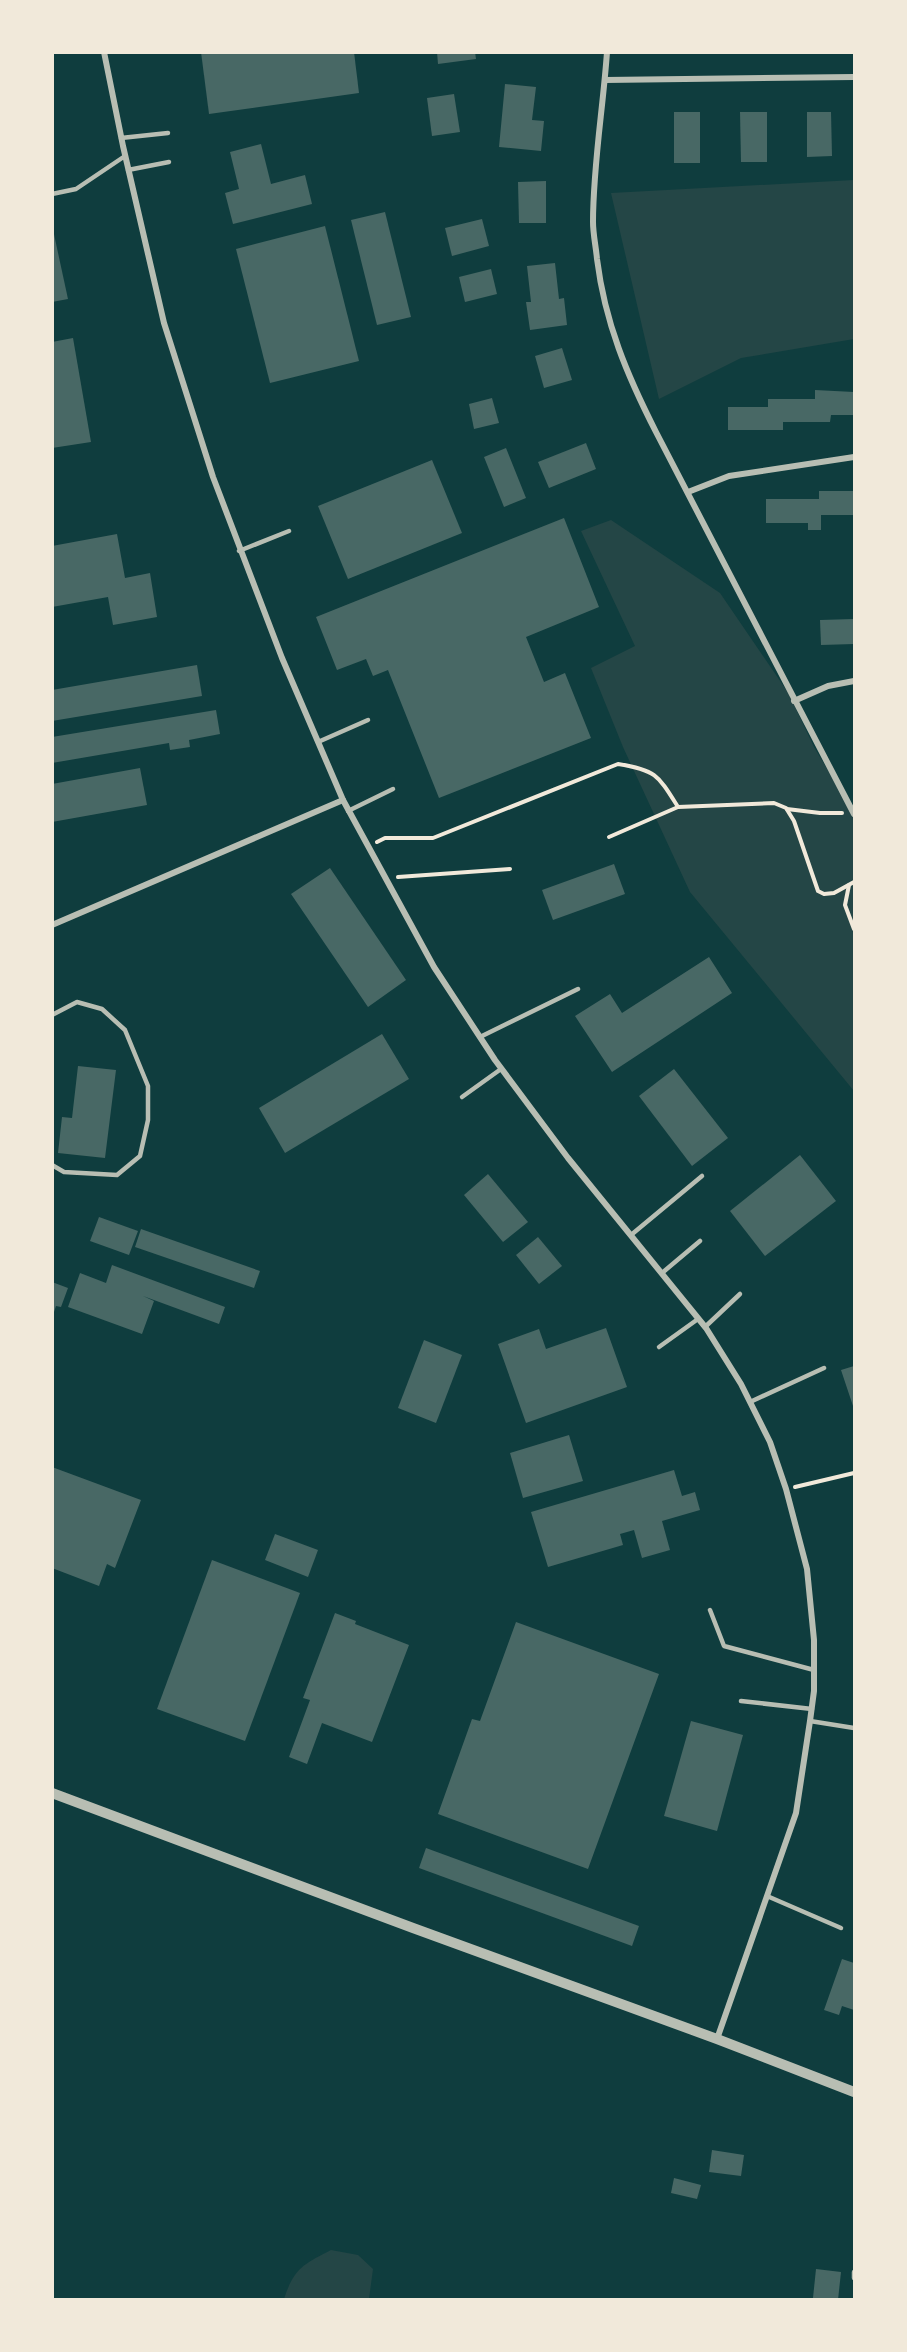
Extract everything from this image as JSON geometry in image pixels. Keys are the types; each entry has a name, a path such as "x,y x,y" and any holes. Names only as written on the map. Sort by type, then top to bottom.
{"street":[{"path":"104,52 128,170 164,323 213,477 239,551 282,658 348,811 434,967 501,1069 568,1158 705,1327 750,1402 770,1442 786,1490 807,1569 814,1640 812,1709 796,1813 717,2038"},
{"path":"607,52 593,224 599,275 610,327 626,371 854,814"},
{"path":"605,80 855,77"},
{"path":"688,492 729,476 855,457"},
{"path":"794,701 828,686 855,681"},
{"path":"52,925 343,800"},
{"path":"52,1793 413,1928 717,2038 855,2092"}],"lane":[{"path":"121,138 168,134"},
{"path":"52,194 76,189 125,156"},
{"path":"128,170 169,162"},
{"path":"239,551 289,531"},
{"path":"318,742 368,720"},
{"path":"348,811 393,789"},
{"path":"480,1037 578,989"},
{"path":"52,1015 77,1002 102,1010 125,1030 148,1086 148,1120 140,1156 117,1175 64,1172 52,1165"},
{"path":"462,1097 501,1069"},
{"path":"632,1235 702,1176"},
{"path":"662,1273 700,1241"},
{"path":"705,1327 740,1293"},
{"path":"659,1347 698,1318"},
{"path":"750,1402 824,1368"},
{"path":"710,1610 724,1646 814,1670"},
{"path":"741,1701 812,1709"},
{"path":"810,1721 855,1728"},
{"path":"767,1896 841,1928"},
{"path":"855,2272 855,2278"}],"path":[{"path":"368,846 385,838 433,838 618,764 642,768 660,778 678,807"},
{"path":"609,837 678,807 774,802 786,808 820,813 854,814"},
{"path":"786,808 794,821 818,891 824,894 834,892 855,882"},
{"path":"385,878 510,869"},
{"path":"849,885 845,905 855,929"},
{"path":"786,1490 855,1473"}],"shaded area":[{"path":"854,180 854,339 741,358 659,399 611,193"},
{"path":"611,520 720,593 789,694 814,747 854,814 854,1091 690,892 623,747 591,668 635,646 581,531"},
{"path":"331,2250 358,2255 373,2269 369,2299 284,2299 292,2280 301,2268"}],"building":[{"path":"201,52 354,52 359,93 209,114"},
{"path":"437,52 475,52 476,59 438,64"},
{"path":"505,84 536,87 532,120 544,121 541,151 499,147"},
{"path":"454,94 460,132 432,136 427,98"},
{"path":"674,112 700,112 700,163 674,163"},
{"path":"740,112 767,112 767,162 741,162"},
{"path":"807,112 831,112 832,156 807,157"},
{"path":"261,144 271,184 305,175 312,204 233,224 225,193 239,189 230,152"},
{"path":"546,181 546,223 519,223 518,182"},
{"path":"385,212 411,317 377,325 351,220"},
{"path":"482,219 489,246 452,256 445,228"},
{"path":"52,225 68,299 52,302"},
{"path":"325,226 359,361 270,383 236,249"},
{"path":"555,263 559,299 564,298 567,325 530,330 526,302 531,302 527,266"},
{"path":"491,269 497,294 465,302 459,277"},
{"path":"73,338 91,442 52,448 52,342"},
{"path":"562,348 572,380 544,388 535,356"},
{"path":"815,390 854,392 854,415 831,415 830,422 783,422 783,430 728,430 728,407 768,407 768,399 815,399"},
{"path":"492,398 499,423 474,429 469,404"},
{"path":"586,443 596,469 549,488 538,462"},
{"path":"506,448 526,498 504,507 484,457"},
{"path":"432,460 462,533 348,579 318,506"},
{"path":"819,491 854,491 854,515 821,515 821,530 808,530 808,523 766,523 766,499 819,499"},
{"path":"564,518 599,607 526,637 544,682 565,673 591,738 439,798 388,670 373,676 366,659 337,670 316,617"},
{"path":"117,534 125,578 150,573 157,617 113,625 108,597 52,607 52,546"},
{"path":"854,619 854,644 821,645 820,620"},
{"path":"197,665 202,696 52,721 52,690"},
{"path":"216,710 220,734 189,740 190,747 170,750 169,743 52,763 52,737"},
{"path":"140,768 147,805 52,822 52,784"},
{"path":"614,864 625,894 553,920 542,890"},
{"path":"330,868 406,980 368,1007 291,894"},
{"path":"709,957 732,993 612,1072 575,1016 610,994 622,1013"},
{"path":"382,1034 409,1079 285,1153 259,1108"},
{"path":"78,1066 116,1070 105,1158 58,1153 62,1117 72,1118"},
{"path":"674,1069 728,1138 692,1166 639,1096"},
{"path":"800,1155 836,1201 765,1256 730,1211"},
{"path":"488,1174 528,1222 503,1242 464,1195"},
{"path":"99,1217 138,1231 129,1255 90,1241"},
{"path":"141,1229 260,1271 254,1288 135,1247"},
{"path":"538,1237 562,1266 539,1284 516,1255"},
{"path":"112,1265 225,1307 219,1324 143,1296 154,1301 142,1334 68,1307 80,1273 106,1283"},
{"path":"52,1282 68,1288 61,1307 56,1306 53,1315"},
{"path":"606,1328 627,1387 526,1423 498,1344 539,1329 546,1349"},
{"path":"424,1340 462,1355 436,1423 398,1408"},
{"path":"854,1366 854,1409 841,1370"},
{"path":"569,1435 583,1481 523,1498 510,1453"},
{"path":"52,1467 141,1500 115,1568 107,1564 99,1586 52,1568"},
{"path":"674,1470 682,1496 695,1492 700,1510 662,1521 670,1550 642,1558 634,1530 620,1534 623,1545 548,1567 531,1512"},
{"path":"275,1534 318,1550 308,1577 265,1560"},
{"path":"212,1560 300,1593 245,1741 157,1709"},
{"path":"335,1613 356,1621 355,1624 409,1645 372,1742 322,1723 307,1764 289,1757 310,1700 303,1698"},
{"path":"516,1622 659,1674 588,1869 438,1814 472,1719 480,1721"},
{"path":"691,1721 743,1735 717,1831 664,1816"},
{"path":"426,1848 639,1926 632,1946 419,1868"},
{"path":"842,1959 854,1963 854,2010 842,2006 839,2015 824,2010"},
{"path":"712,2150 744,2155 741,2176 709,2172"},
{"path":"674,2178 701,2185 697,2199 671,2193"},
{"path":"816,2269 841,2272 838,2300 813,2298"}]}
